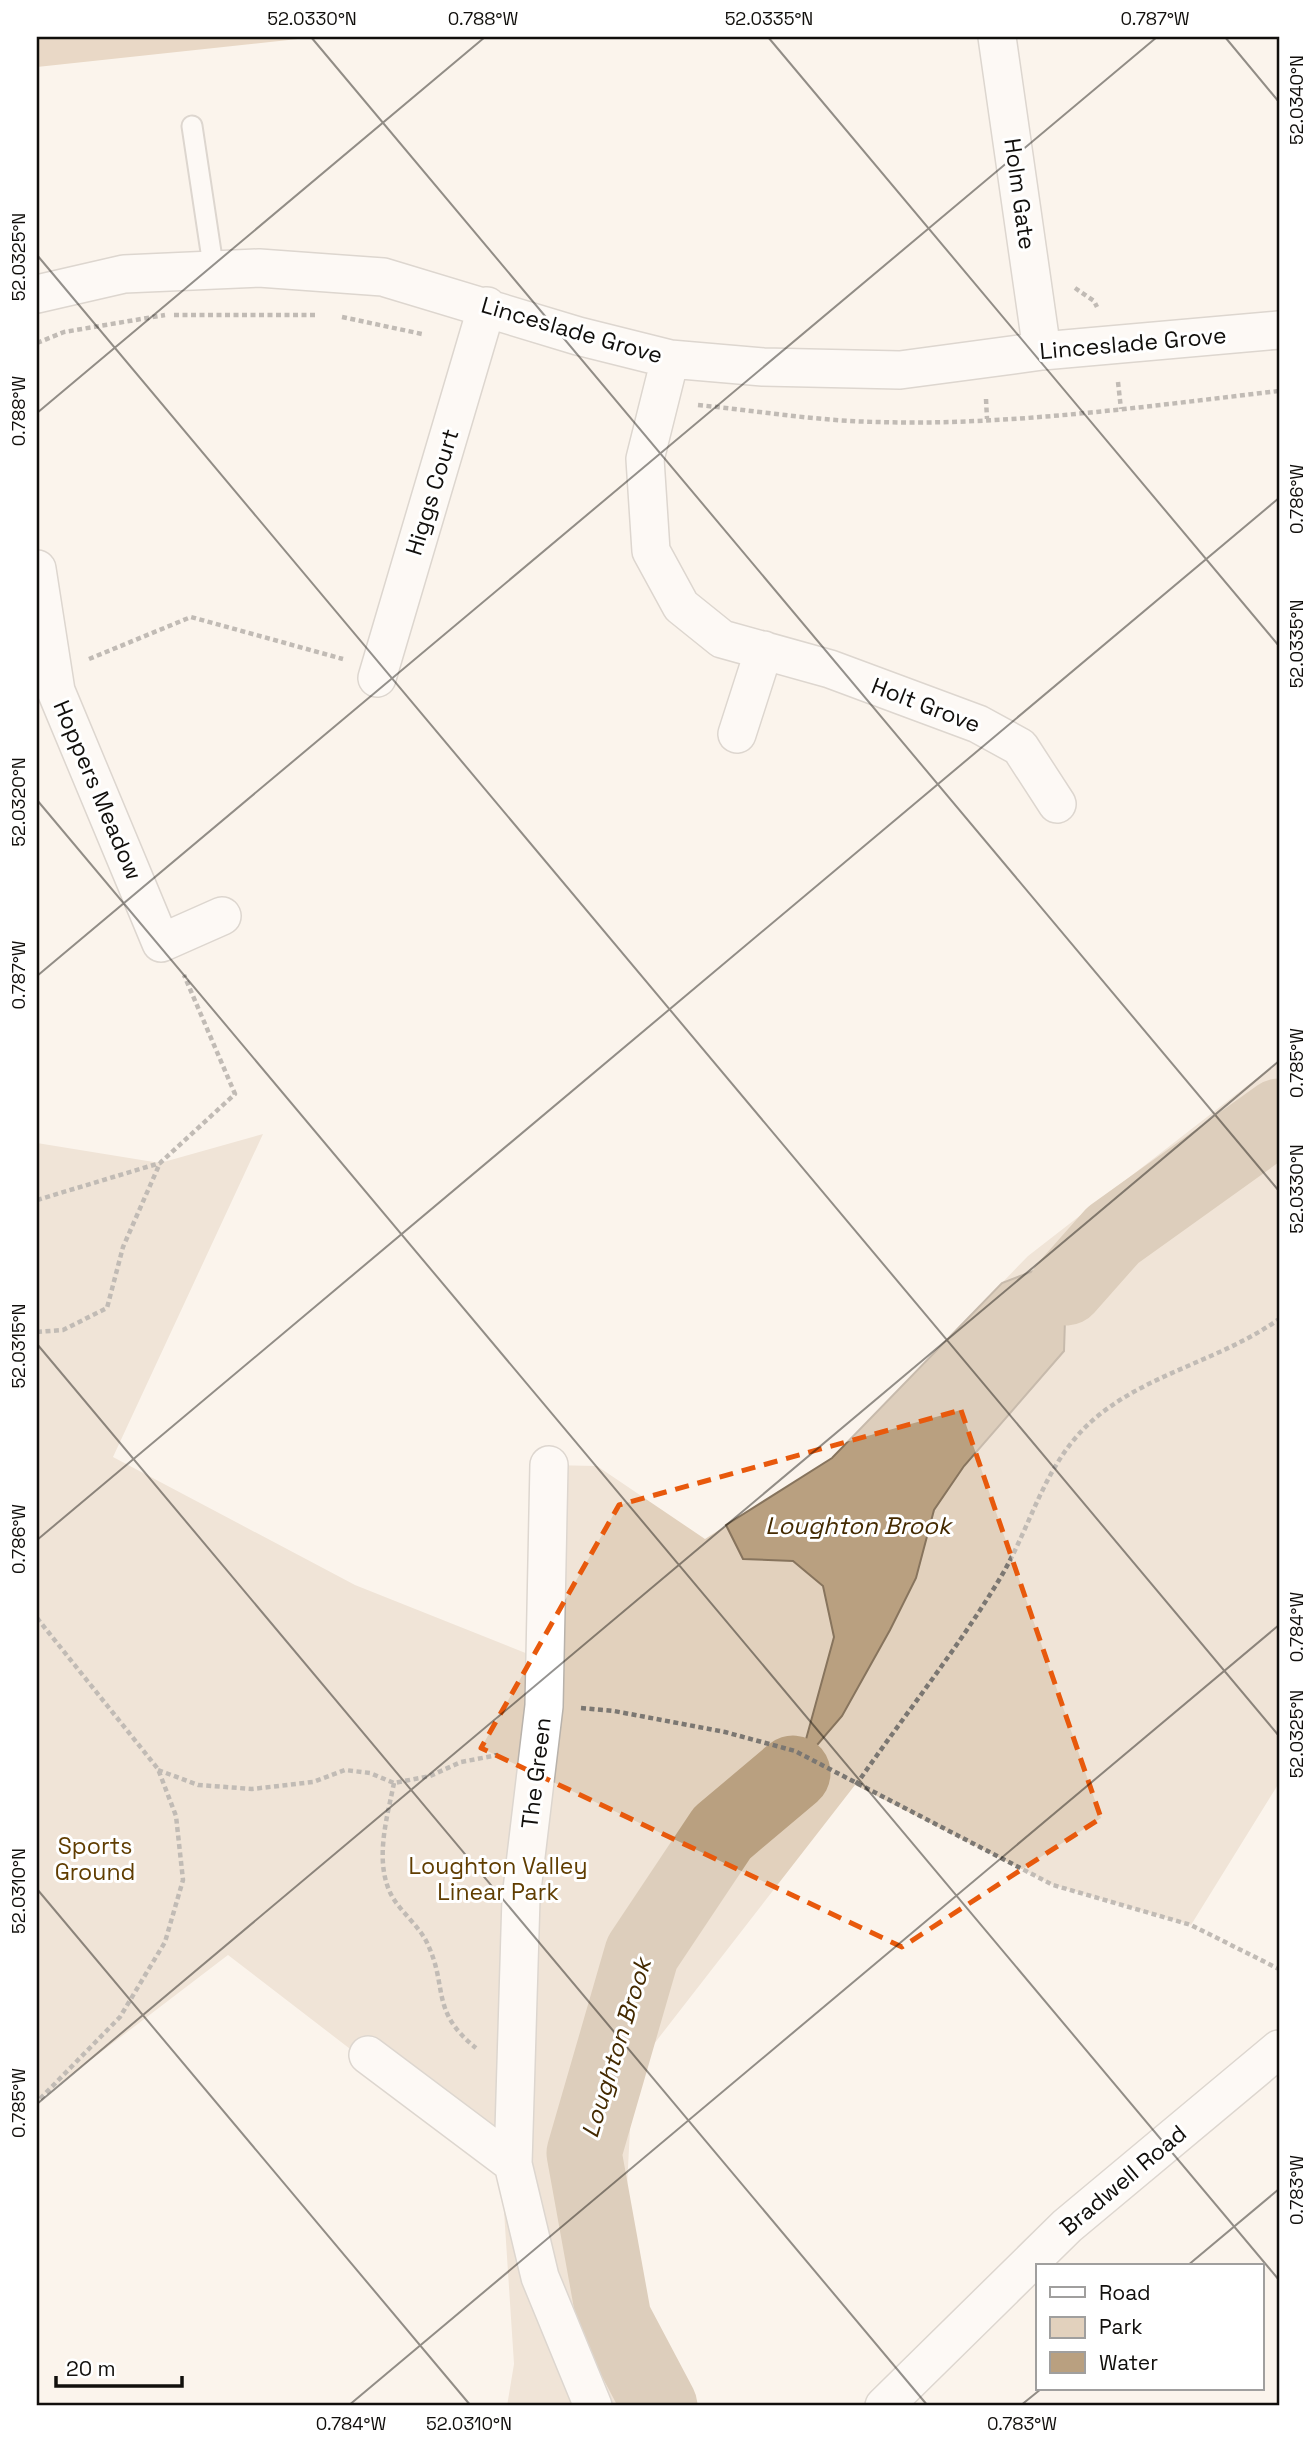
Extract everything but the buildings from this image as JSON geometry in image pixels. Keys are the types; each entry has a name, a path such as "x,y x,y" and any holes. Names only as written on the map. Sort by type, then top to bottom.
{"street":[{"name":"Holm Gate","path":"998,37 1042,351"},
{"name":"Linceslade Grove","path":"37,294 124,274 259,268 383,276 578,336 670,359 763,367 900,370 1042,351 1279,330"},
{"name":"Higgs Court","path":"378,674 487,306"},
{"name":"Holt Grove","path":"670,359 645,459 651,551 681,606 722,639 830,669 978,724 1020,747 1057,804"},
{"name":"Hoppers Meadow","path":"37,569 56,691 162,943"},
{"path":"737,734 764,650"},
{"path":"162,943 222,916"},
{"name":"The Green","path":"549,1465 544,1706 521,1898 513,2165 540,2277 593,2406"},
{"name":"Bradwell Road","path":"884,2406 1067,2226 1279,2049"},
{"path":"368,2055 513,2165"}],"lane":[{"path":"192,126 214,272"}],"path":[{"path":"54,674 191,617 378,674"},
{"path":"37,1332 63,1330 107,1308 123,1247 160,1163 235,1094 188,980 162,943"},
{"path":"37,1200 160,1163"},
{"path":"856,1785 1000,1578 1029,1514 1065,1449 1094,1420 1135,1392 1251,1340 1279,1319"},
{"path":"37,1618 158,1769 176,1816 183,1880 165,1942 120,2017 37,2102"},
{"path":"544,1706 614,1711 725,1732 794,1751 1053,1885 1191,1925 1279,1969"},
{"path":"158,1769 198,1784 252,1789 313,1782 345,1770 370,1773 394,1783 430,1776 461,1762 499,1755 537,1757"},
{"path":"394,1783 383,1838 385,1879 392,1896 428,1944 439,1996 460,2034 491,2059 514,2066"}],"highlighted area":[{"path":"961,1410 1101,1818 902,1947 481,1748 619,1505"}],"green space":[{"name":"Loughton Valley Linear Park","path":"1279,1061 1279,1783 1191,1925 1053,1885 855,1785 633,2071 621,2303 690,2406 507,2406 514,2364 501,2165 228,1955 37,2101 37,1143 160,1163 263,1134 113,1457 355,1585 543,1660 549,1465 597,1466 705,1539 832,1458 1028,1256"}],"shaded area":[{"path":"37,37 316,37 37,67"}],"water":[{"name":"Loughton Brook","path":"1036,1270 1066,1288 1064,1351 964,1466 934,1510 916,1578 890,1630 842,1716 793,1773 805,1743 834,1637 823,1586 793,1561 743,1559 726,1525 832,1458 1002,1283"}],"waterway":[{"name":"Loughton Brook","path":"1066,1288 1113,1235 1279,1116"},
{"name":"Loughton Brook","path":"660,2406 614,2319 584,2153 642,1953 722,1833 793,1773"}],"park label":[{"name":"Sports Ground","path":"95,1859"}]}
